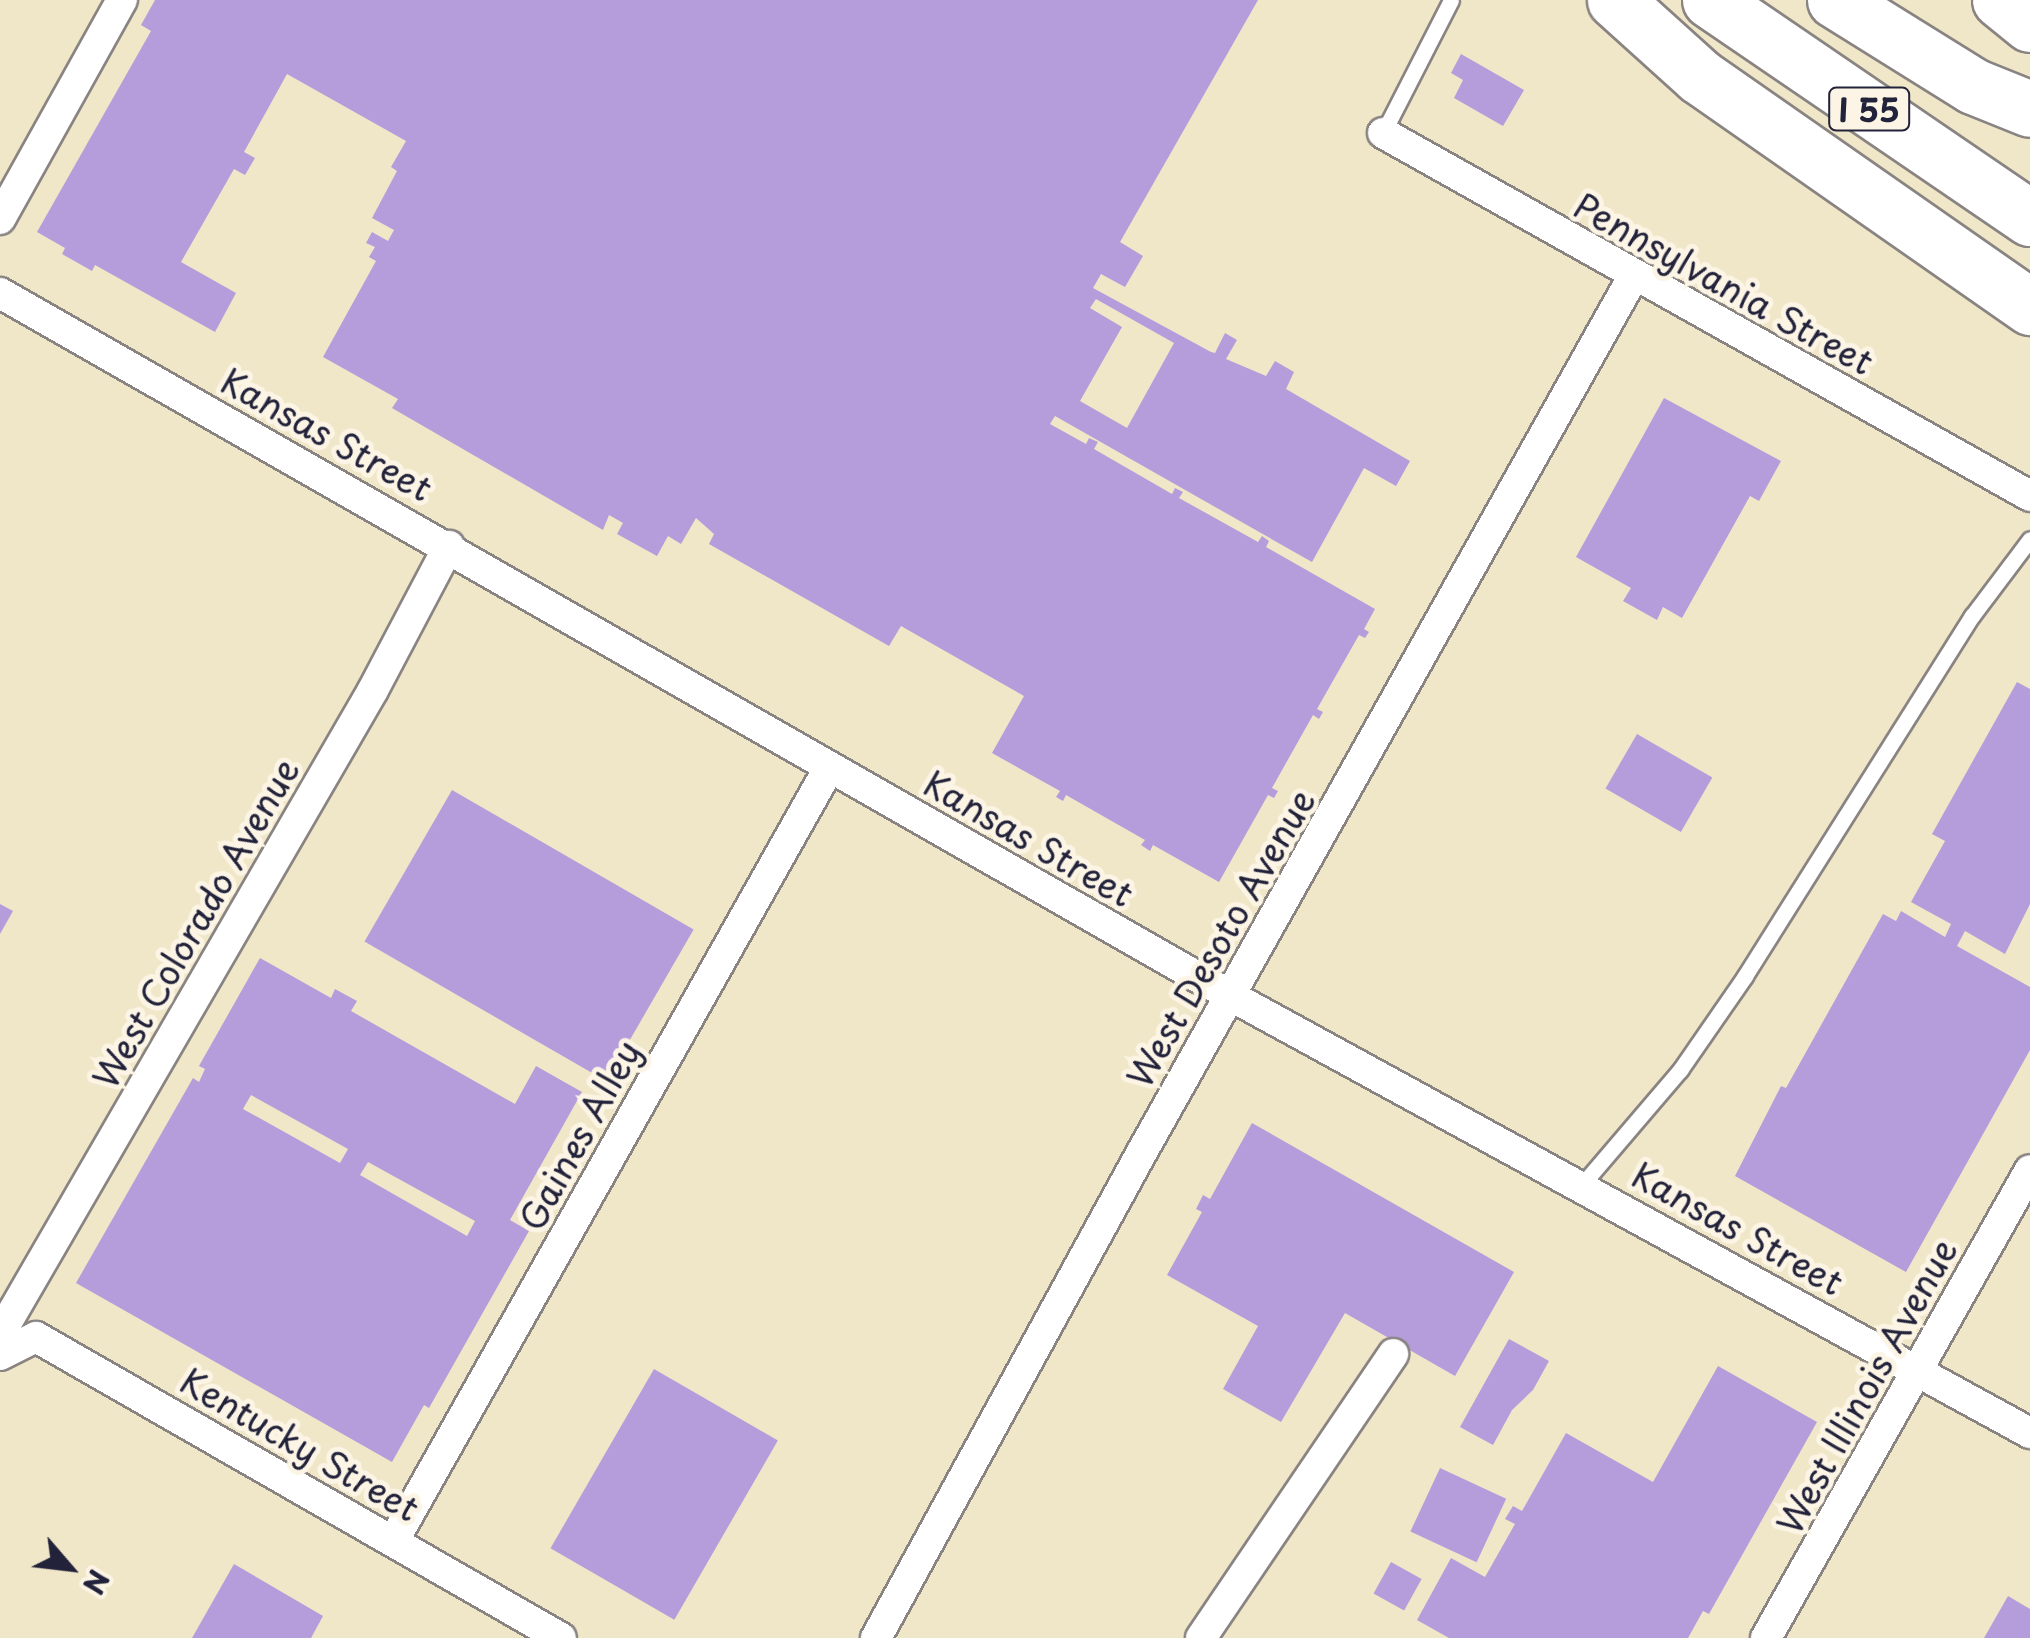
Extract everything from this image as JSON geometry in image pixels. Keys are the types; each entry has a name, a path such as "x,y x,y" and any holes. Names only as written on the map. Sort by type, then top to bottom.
{"highway":[{"path":"1615,0 1700,76 2030,307"},
{"name":"I 55","path":"1710,0 2030,218"},
{"name":"I 55","path":"1835,0 1973,86 2030,109"},
{"path":"2000,0 2030,24"}],"street":[{"path":"0,219 122,0"},
{"name":"Pennsylvania Street","path":"1383,134 2030,496"},
{"name":"West Desoto Avenue","path":"876,1638 1634,277"},
{"name":"Kansas Street","path":"0,292 1231,996 2030,1433"},
{"name":"West Colorado Avenue","path":"0,1334 373,690 449,546"},
{"name":"Gaines Alley","path":"394,1540 829,768"},
{"name":"West Illinois Avenue","path":"1766,1638 2030,1170"},
{"name":"Kentucky Street","path":"0,1356 36,1337 562,1638"},
{"path":"1201,1638 1393,1354"}],"lane":[{"path":"1383,134 1452,0"},
{"path":"1581,1186 1691,1054 1972,616 2030,538"}],"building":[{"path":"155,0 1258,0 1120,242 1143,256 1125,287 1101,274 1093,288 1211,352 1215,353 1225,333 1237,340 1226,359 1266,376 1275,361 1294,372 1286,389 1410,461 1396,486 1364,468 1312,562 1055,416 1050,424 1086,444 1089,438 1098,442 1094,449 1172,494 1175,488 1183,492 1179,498 1258,542 1262,536 1269,541 1266,547 1375,609 1364,629 1369,632 1365,638 1359,635 1317,709 1323,712 1319,719 1313,715 1272,788 1278,791 1274,798 1268,795 1219,882 1153,845 1150,851 1141,845 1145,840 1066,795 1063,801 1056,797 1060,791 992,753 1024,696 901,626 889,646 709,544 714,534 696,518 681,544 668,536 657,556 617,534 623,523 609,515 603,530 392,408 398,399 323,357 376,261 369,257 375,247 366,243 372,232 388,241 394,230 372,218 397,171 391,167 406,141 287,74 244,152 255,158 245,175 234,169 181,262 236,293 215,332 95,265 92,271 62,254 65,248 37,232 151,31 141,25","holes":["1096,299 1174,343 1127,428 1080,401 1122,327 1090,308"]},
{"path":"1461,54 1524,90 1503,126 1454,98 1463,80 1451,73"},
{"path":"1664,398 1781,461 1759,501 1750,496 1682,618 1663,607 1657,620 1623,601 1631,588 1576,557"},
{"path":"2017,682 2030,689 2030,904 2005,954 1965,931 1957,946 2030,987 2030,1050 1906,1272 1735,1176 1781,1086 1786,1088 1883,914 1896,921 1901,911 1945,937 1951,924 1911,902 1945,841 1932,834"},
{"path":"1637,734 1712,778 1681,832 1606,789"},
{"path":"452,790 694,930 606,1081 364,942"},
{"path":"0,904 13,911 0,934"},
{"path":"260,958 331,998 335,989 357,1001 351,1011 515,1104 536,1066 582,1092 510,1220 529,1231 429,1408 424,1405 392,1462 76,1283 193,1078 199,1082 205,1069 199,1066","holes":["251,1095 348,1149 340,1163 243,1109","368,1162 475,1221 467,1236 360,1175"]},
{"path":"1252,1123 1514,1272 1455,1376 1345,1313 1281,1422 1223,1389 1258,1326 1167,1275 1202,1212 1196,1209 1203,1195 1210,1199"},
{"path":"1509,1339 1549,1361 1533,1390 1512,1410 1493,1445 1460,1427"},
{"path":"1718,1366 1817,1422 1709,1614 1703,1611 1688,1638 1449,1638 1417,1620 1451,1558 1485,1577 1515,1524 1505,1519 1513,1506 1522,1511 1566,1433 1653,1482"},
{"path":"654,1369 778,1440 674,1620 550,1548"},
{"path":"1440,1468 1506,1499 1477,1562 1410,1531"},
{"path":"1391,1562 1422,1579 1404,1610 1374,1593"},
{"path":"234,1564 323,1616 311,1638 192,1638"},
{"path":"2008,1596 2030,1609 2030,1638 1984,1638"}]}
